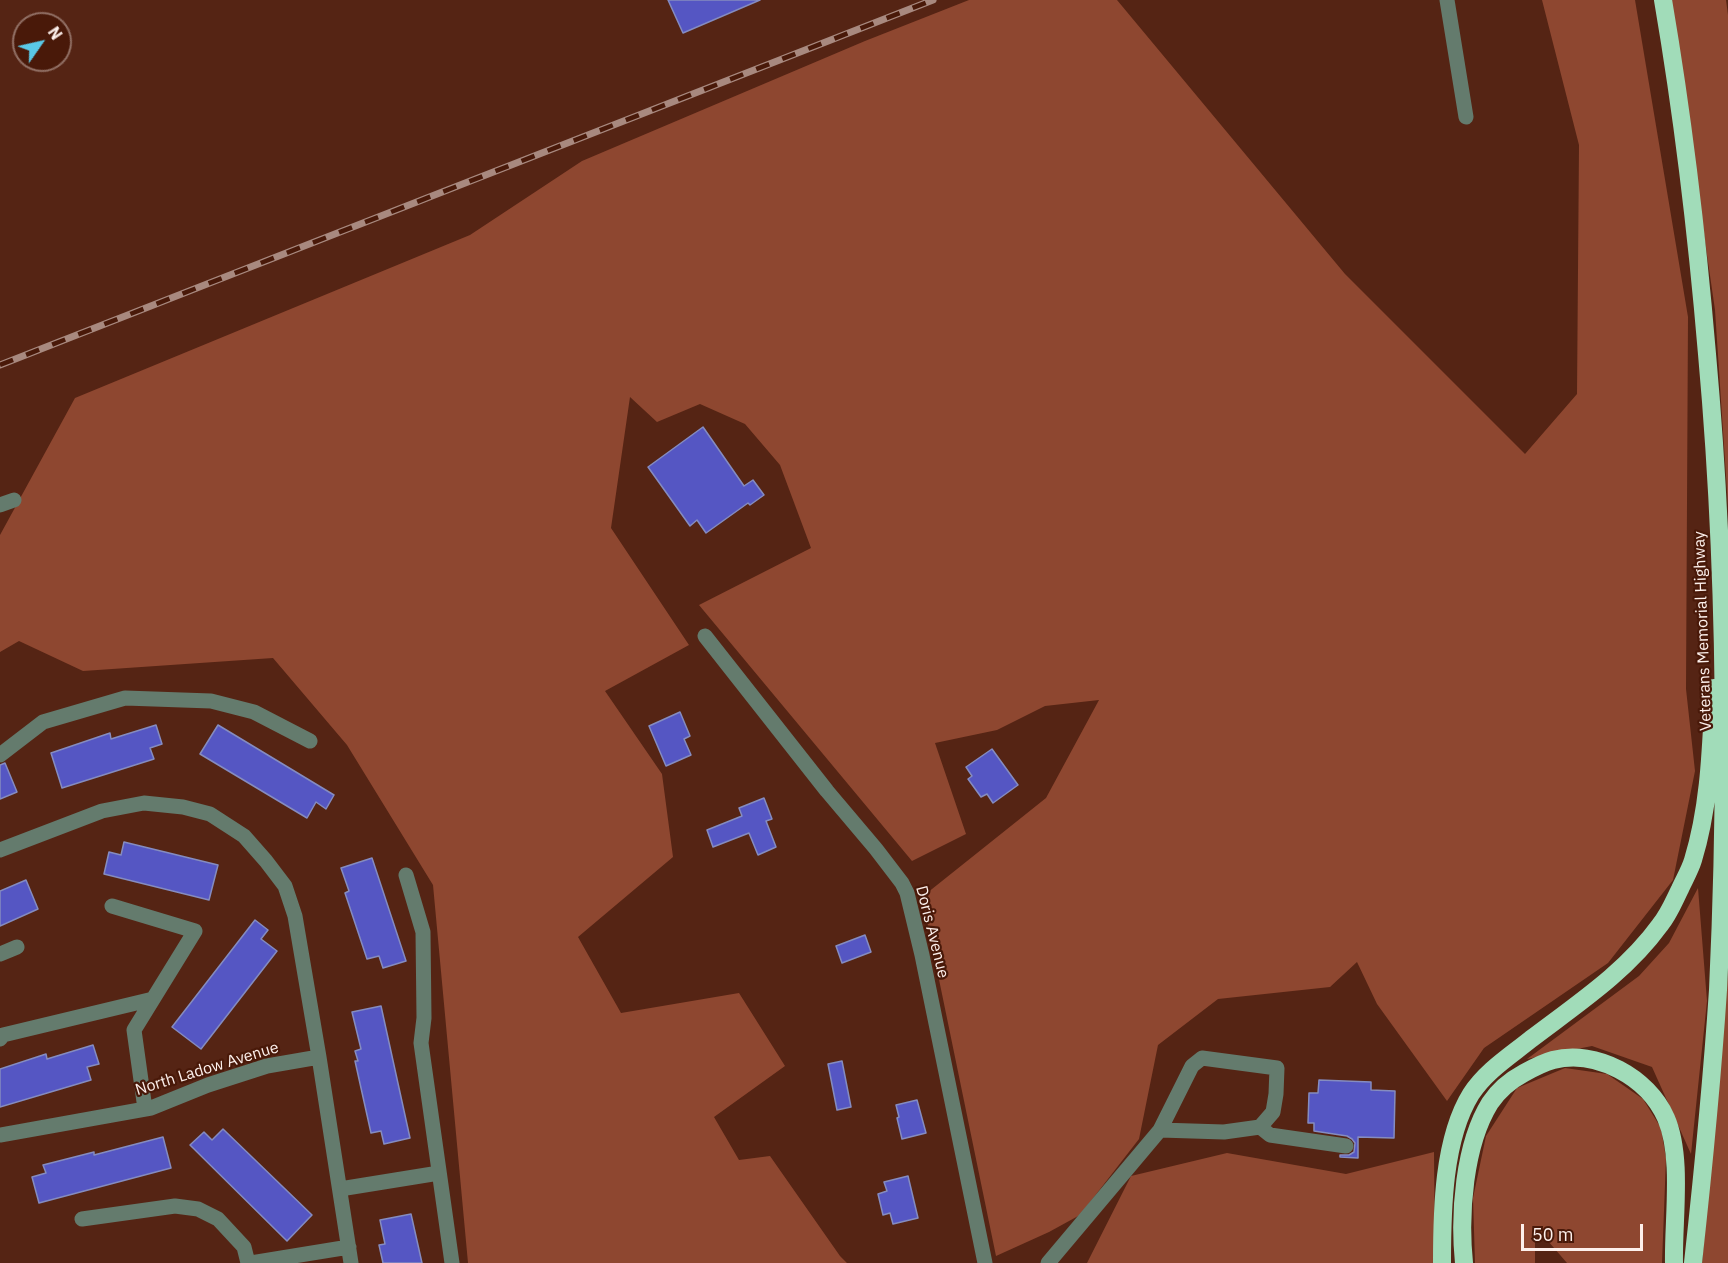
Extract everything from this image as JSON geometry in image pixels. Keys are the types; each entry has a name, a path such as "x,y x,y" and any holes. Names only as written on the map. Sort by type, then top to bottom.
{"highway":[{"name":"Veterans Memorial Highway","path":"1663,0 1698,244 1718,485 1723,609 1725,732 1720,946 1710,1100 1694,1263"},
{"path":"1442,1263 1446,1170 1454,1136 1472,1094 1492,1070 1622,969 1635,956 1661,924 1672,906 1693,861 1703,816 1710,764 1714,684 1723,609"},
{"path":"1464,1263 1464,1200 1470,1155 1482,1118 1492,1100 1519,1075 1554,1060 1573,1058 1608,1064 1626,1073 1651,1095 1664,1113 1673,1140 1674,1263"}],"street":[{"path":"1447,0 1466,117"},
{"name":"Doris Avenue","path":"705,636 827,791 876,849 907,893 922,955 936,1034 985,1263"},
{"path":"0,755 43,722 125,698 211,701 254,712 310,741"},
{"path":"0,850 102,811 144,803 183,807 210,814 244,836 266,861 285,886 295,916 351,1263"},
{"path":"406,875 423,932 424,1018 421,1043 452,1263"},
{"path":"112,906 195,931 134,1030 145,1109"},
{"path":"0,954 17,947"},
{"path":"1,1036 153,999"},
{"name":"North Ladow Avenue","path":"0,1135 145,1109 267,1066 319,1057"},
{"path":"1048,1263 1160,1130 1192,1066 1202,1058 1277,1068 1273,1112 1260,1127 1224,1132 1160,1130"},
{"path":"1260,1127 1270,1135 1346,1146"},
{"path":"340,1189 439,1173"},
{"path":"82,1219 175,1206 198,1209 218,1219 244,1246 250,1263 349,1247"}],"shaded area":[{"path":"969,0 1117,0 1345,274 1525,454 1577,394 1579,145 1542,0 1635,0 1688,317 1686,689 1695,771 1673,880 1608,963 1484,1048 1447,1101 1377,1004 1357,962 1330,987 1218,999 1158,1045 1139,1139 1080,1215 996,1256 922,897 1046,798 1099,700 1045,706 997,730 935,743 966,834 912,861 699,605 811,548 780,465 745,424 700,404 657,422 630,397 611,528 689,645 605,691 662,774 673,857 578,937 621,1013 739,993 785,1066 714,1117 739,1160 770,1156 847,1263 468,1263 433,885 347,745 273,658 83,671 19,641 0,652 0,535 75,398 470,235 582,161 865,41"},
{"path":"1670,0 1726,0 1728,15 1728,506 1715,310"},
{"path":"1698,888 1707,1001 1691,1154 1652,1067 1592,1046 1527,1059 1639,976 1669,943"},
{"path":"1728,968 1728,1263 1702,1263 1727,984"},
{"path":"1565,1068 1607,1074 1643,1099 1661,1128 1666,1158 1662,1263 1567,1263 1535,1226 1535,1263 1475,1263 1473,1198 1486,1136 1517,1088"},
{"path":"1434,1152 1435,1263 1087,1263 1131,1176 1227,1153 1346,1174"}],"building":[{"path":"668,0 760,0 683,33"},
{"path":"703,427 744,486 753,480 764,495 750,505 748,503 706,533 697,520 690,526 648,467"},
{"path":"680,712 690,736 684,739 691,755 666,766 649,726"},
{"path":"156,725 162,744 150,748 154,759 62,788 51,753 110,733 111,739"},
{"path":"218,725 334,795 326,809 316,802 307,818 200,754"},
{"path":"992,749 1018,785 993,803 987,794 981,797 968,779 972,776 966,767"},
{"path":"5,763 17,792 0,799 0,765"},
{"path":"764,798 772,819 766,821 776,847 758,855 749,833 713,847 707,830 742,816 739,808"},
{"path":"124,842 218,865 209,900 104,874 109,852 121,855"},
{"path":"372,858 406,961 383,968 379,956 367,959 345,893 349,891 341,868"},
{"path":"26,880 38,909 0,926 0,891"},
{"path":"255,920 268,930 261,939 277,951 201,1049 172,1027"},
{"path":"865,935 871,952 842,963 836,946"},
{"path":"381,1006 410,1138 384,1144 381,1131 371,1133 355,1061 358,1061 355,1051 361,1049 352,1012"},
{"path":"93,1045 99,1064 87,1067 91,1080 0,1107 0,1069 46,1054 47,1059"},
{"path":"842,1061 851,1107 837,1110 828,1064"},
{"path":"1319,1080 1371,1082 1371,1090 1395,1091 1394,1138 1358,1137 1358,1158 1340,1157 1340,1155 1349,1155 1354,1152 1355,1143 1352,1139 1347,1136 1314,1131 1314,1123 1308,1123 1309,1093 1318,1093"},
{"path":"917,1100 926,1133 902,1139 896,1105"},
{"path":"223,1129 312,1215 287,1241 190,1145 204,1132 212,1140"},
{"path":"163,1137 171,1168 39,1203 32,1177 46,1173 43,1165 94,1152 94,1155"},
{"path":"908,1176 918,1218 893,1224 890,1213 883,1215 878,1194 887,1191 884,1182"},
{"path":"411,1214 422,1263 383,1263 379,1245 385,1244 380,1220"}],"railway":[{"path":"0,365 933,0"}]}
